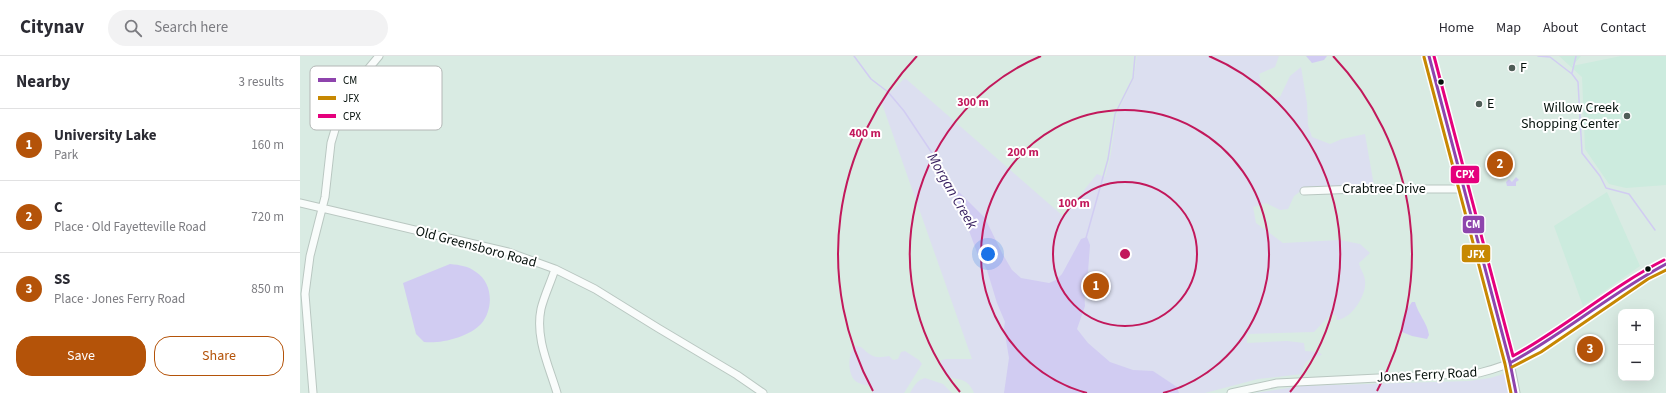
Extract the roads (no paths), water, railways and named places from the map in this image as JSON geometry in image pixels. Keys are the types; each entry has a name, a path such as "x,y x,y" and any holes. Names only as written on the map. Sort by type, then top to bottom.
{"street":[{"path":"371,66 379,56"},
{"path":"1429,56 1510,363 1516,393"},
{"path":"313,393 305,294 310,256 322,208 329,169 331,143 335,130"},
{"name":"Crabtree Drive","path":"1304,191 1359,189 1464,189"},
{"name":"Old Greensboro Road","path":"300,203 508,252 555,269 595,289 676,340 737,374 763,393"},
{"name":"Jones Ferry Road","path":"1231,393 1264,385 1291,382 1479,373 1510,363 1538,348 1645,275 1666,264"},
{"path":"555,269 543,300 539,321 542,346 557,393"}],"waterway":[{"name":"Morgan Creek","path":"854,56 871,79 888,92 904,111 934,156 953,189"},
{"path":"1086,238 1108,159 1115,114 1133,78 1135,56"},
{"path":"1538,56 1550,57 1572,74 1578,82 1582,153 1600,176 1606,188 1629,194 1655,230"},
{"path":"1572,73 1576,56"}],"place":[{"name":"F","path":"1512,68"},
{"name":"E","path":"1479,104"},
{"name":"Willow Creek Shopping Center","path":"1627,116"},
{"name":"C","path":"1500,164"},
{"name":"University Lake","path":"1096,286"},
{"name":"SS","path":"1590,349"}]}
